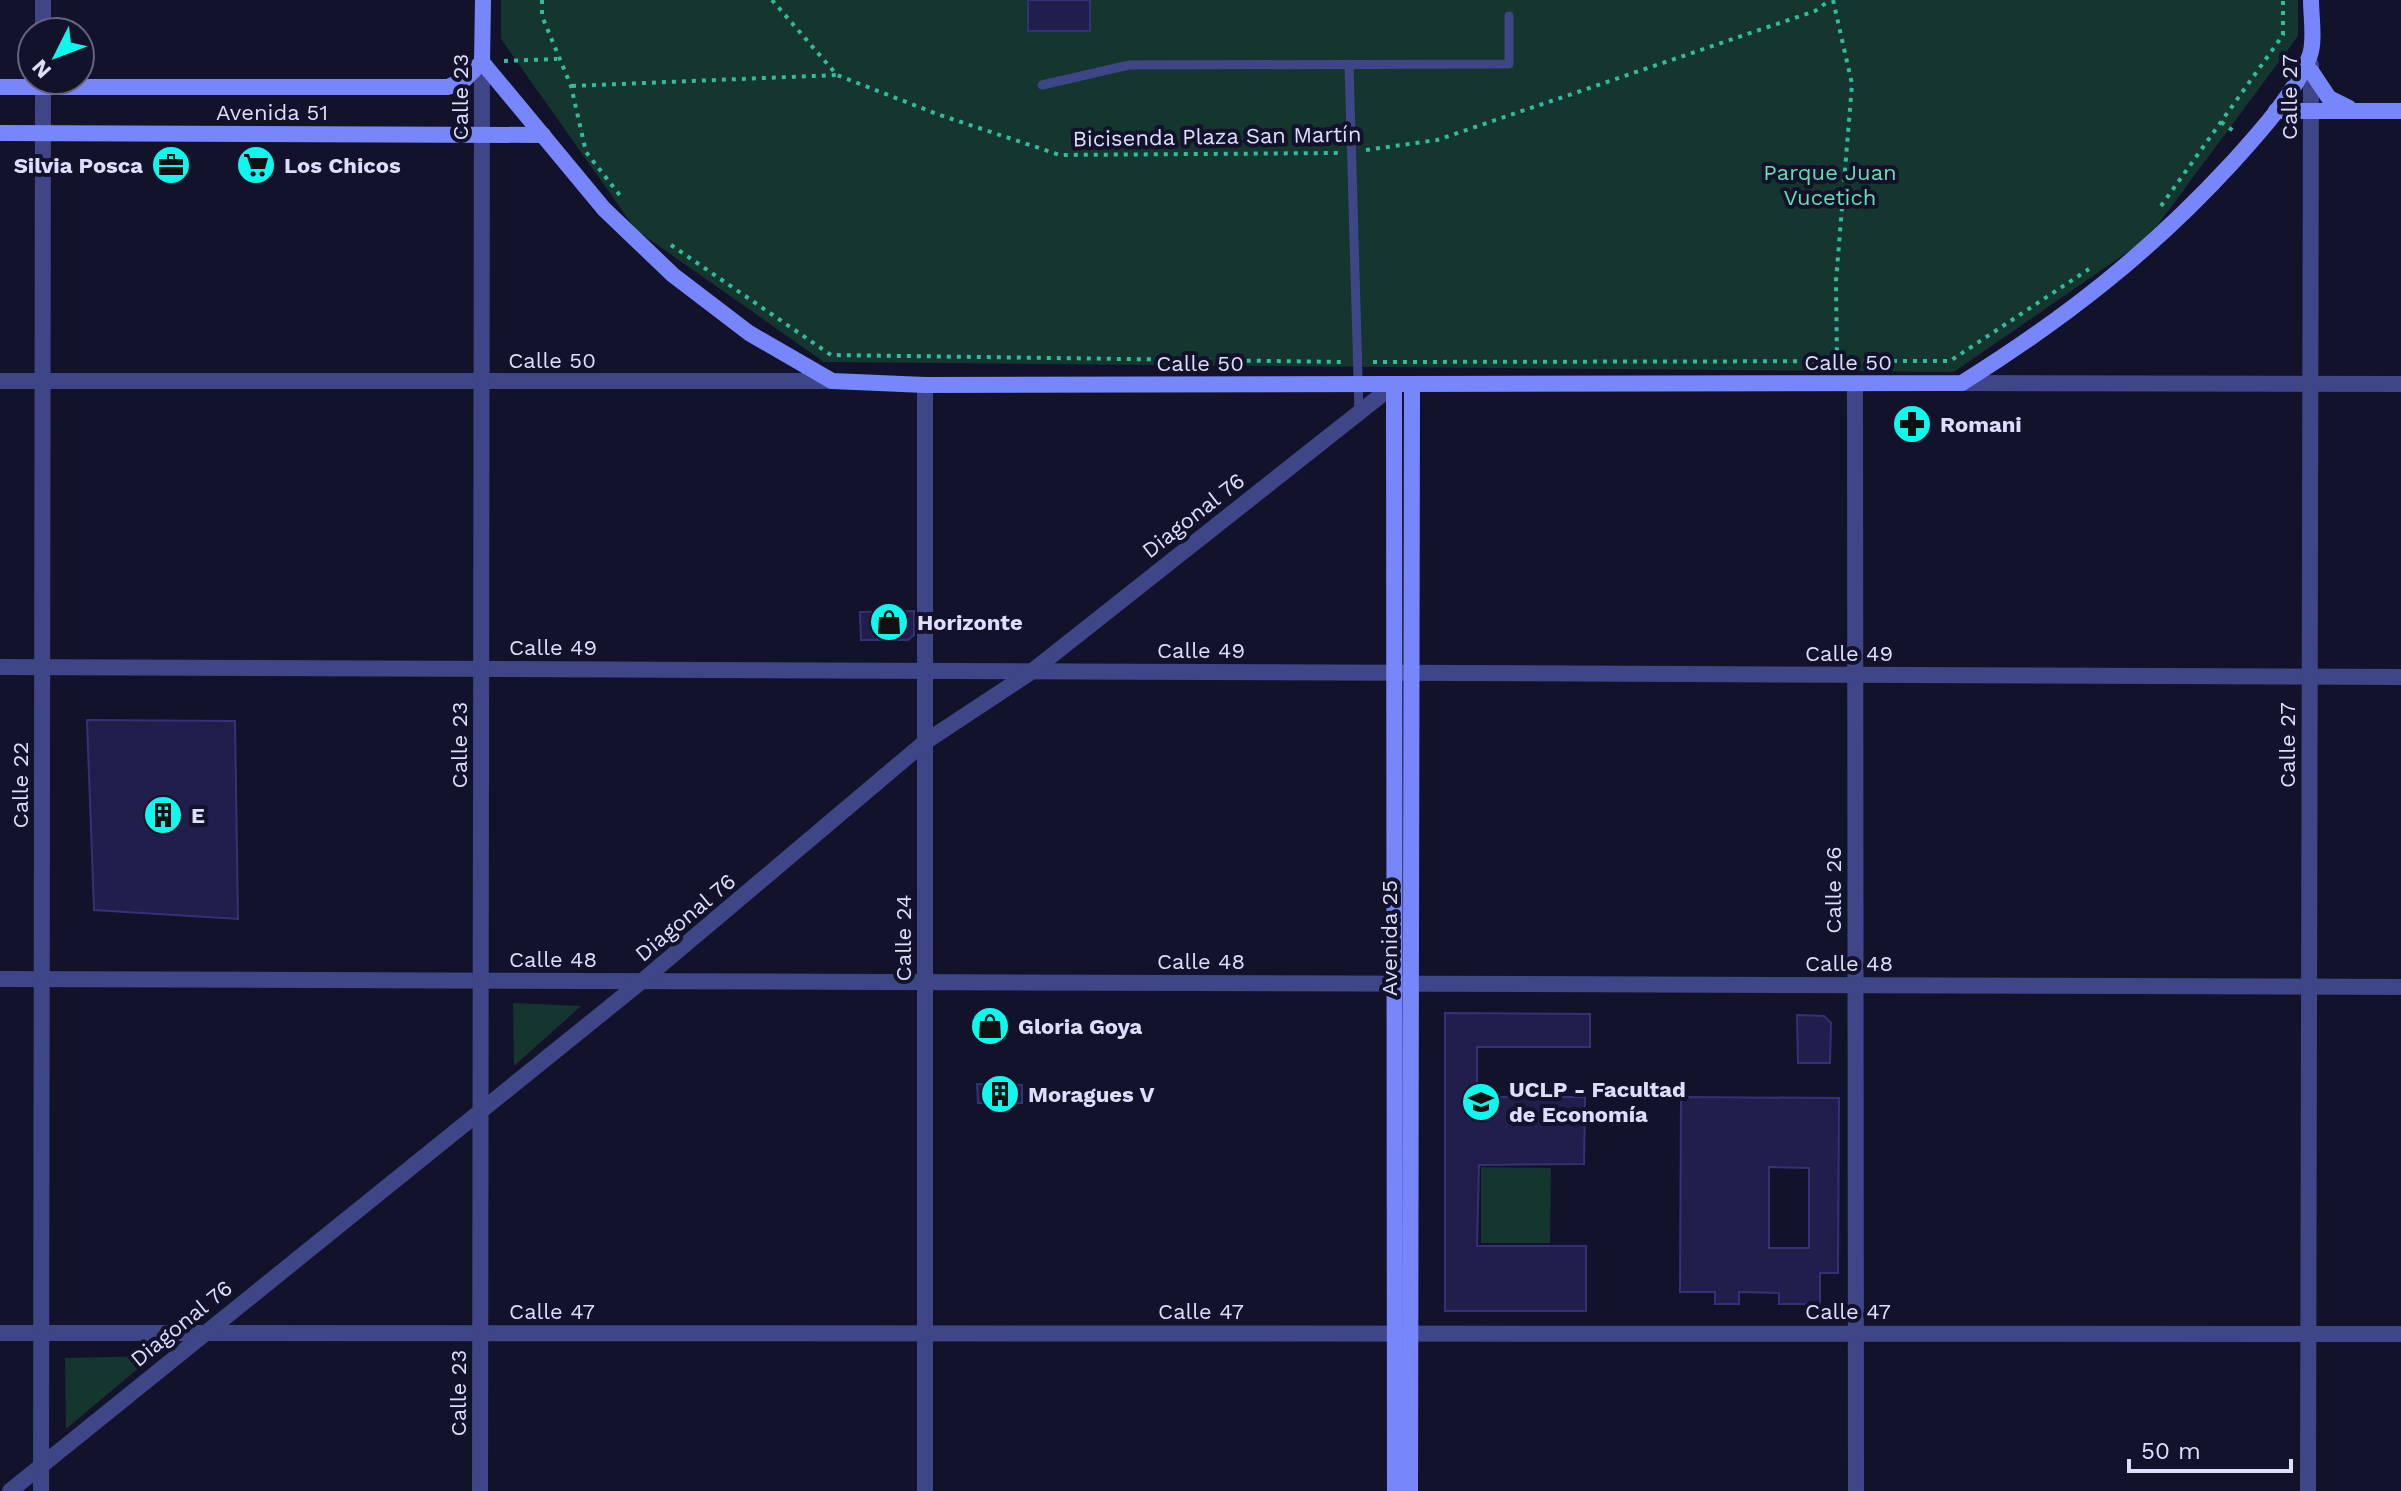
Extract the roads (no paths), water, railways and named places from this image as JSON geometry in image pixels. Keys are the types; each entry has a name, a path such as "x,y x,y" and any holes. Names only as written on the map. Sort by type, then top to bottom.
{"main road":[{"name":"Calle 23","path":"482,62 483,0"},
{"name":"Calle 27","path":"2311,0 2311,53"},
{"path":"1962,383 2041,333 2117,276 2186,213 2276,111 2311,53"},
{"name":"Avenida 51","path":"96,84 448,87 465,79 482,62"},
{"path":"482,62 604,209 673,275 749,333 832,381"},
{"path":"2311,71 2329,98 2359,111"},
{"path":"2276,111 2401,111"},
{"name":"Avenida 51","path":"0,133 543,135"},
{"name":"Calle 50","path":"832,381 925,385 1962,383"},
{"name":"Avenida 25","path":"1394,385 1395,672 1403,984"},
{"name":"Avenida 25","path":"1395,1491 1402,1333 1403,984 1412,672 1412,385"},
{"name":"Avenida 25","path":"1402,1333 1410,1491"}],"street":[{"name":"Calle 27","path":"2308,1491 2311,53"},
{"name":"Calle 23","path":"480,1491 482,62"},
{"name":"Calle 22","path":"41,1491 43,96"},
{"name":"Calle 50","path":"0,381 832,381"},
{"name":"Calle 50","path":"1962,383 2401,384"},
{"name":"Calle 24","path":"925,385 925,1491"},
{"name":"Diagonal 76","path":"10,1491 642,981 925,742 1031,672 1394,385"},
{"name":"Calle 26","path":"1847,385 1855,675 1856,1491"},
{"name":"Calle 49","path":"0,667 2401,677"},
{"name":"Calle 48","path":"0,979 2401,987"},
{"name":"Calle 47","path":"0,1333 199,1336 480,1333 2401,1334"}],"lane":[{"path":"1042,85 1129,65 1509,64 1509,16"},
{"path":"1349,64 1349,152 1359,412"}],"place":[{"name":"Silvia Posca","path":"171,165"},
{"name":"Los Chicos","path":"256,165"},
{"name":"Romani","path":"1912,424"},
{"name":"Horizonte","path":"889,622"},
{"name":"E","path":"163,815"},
{"name":"Gloria Goya","path":"990,1026"},
{"name":"Moragues V","path":"1000,1094"},
{"name":"UCLP - Facultad de Economía","path":"1481,1102"}],"park label":[{"name":"Parque Juan Vucetich","path":"1830,184"}]}
